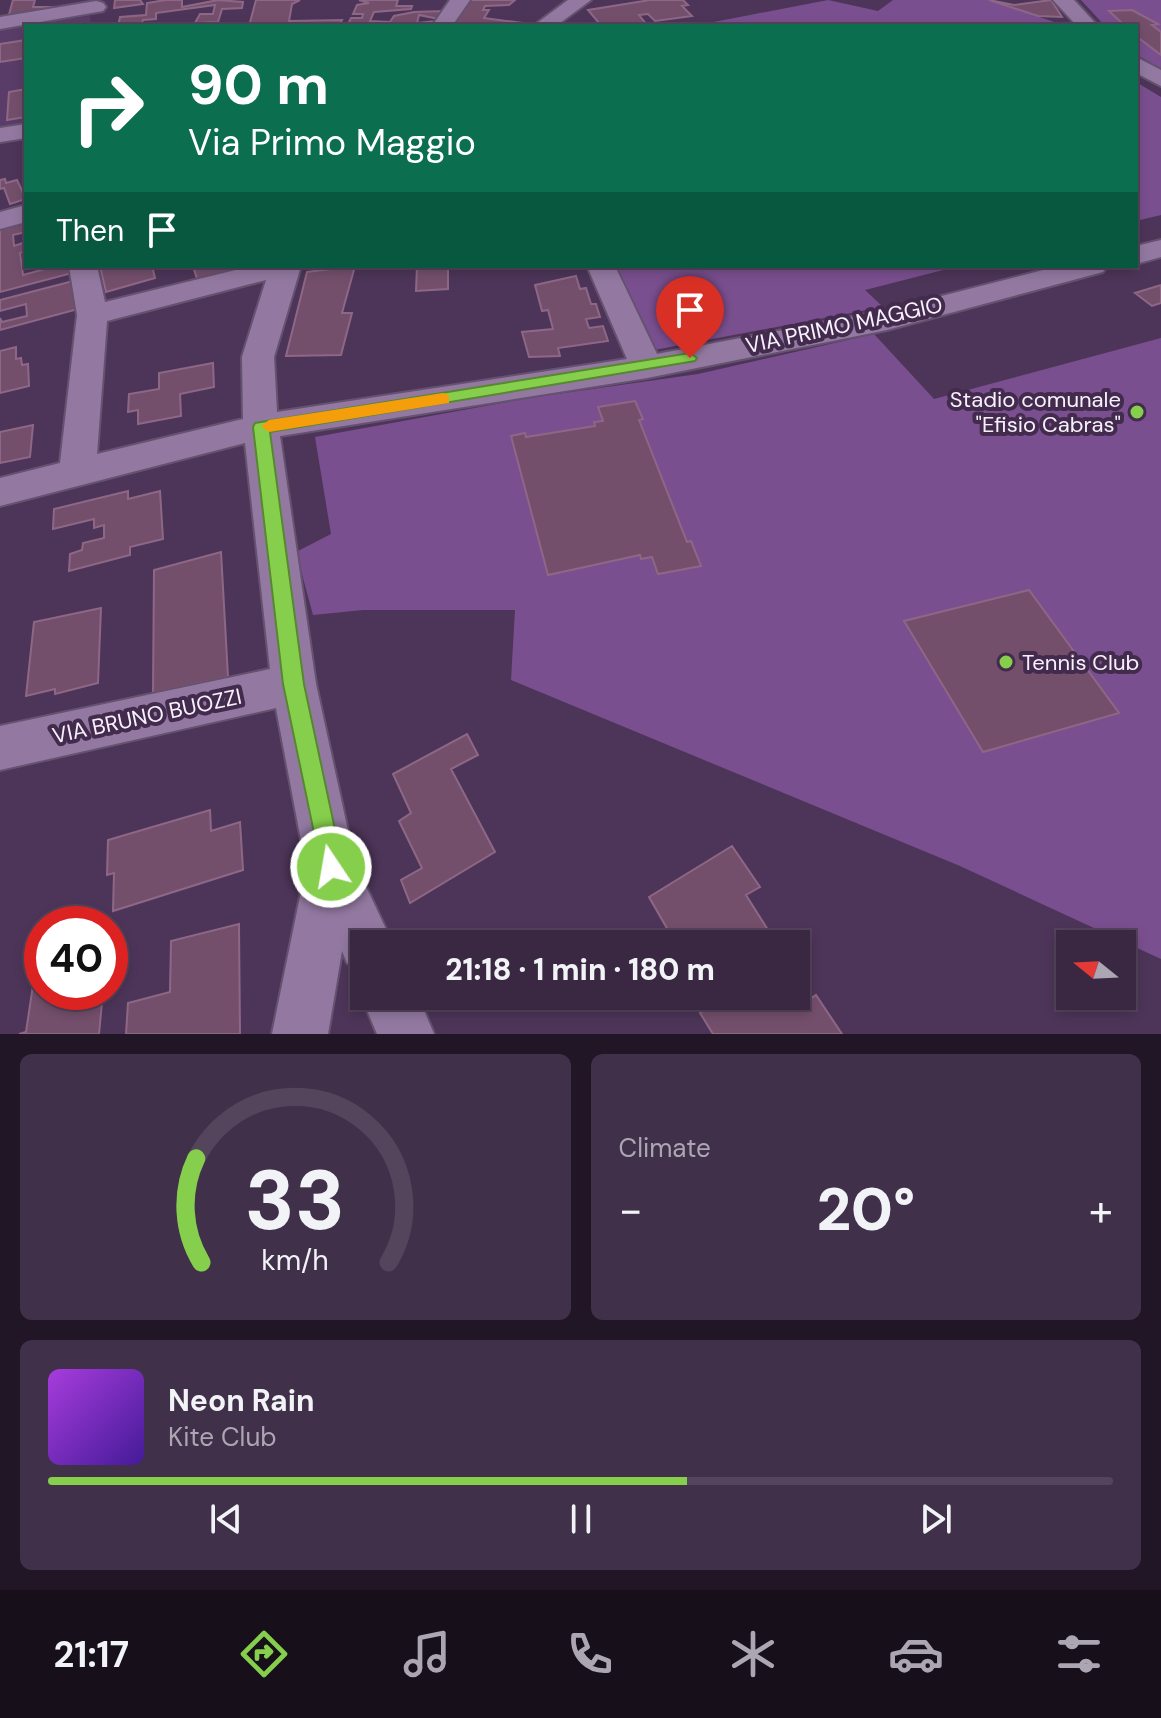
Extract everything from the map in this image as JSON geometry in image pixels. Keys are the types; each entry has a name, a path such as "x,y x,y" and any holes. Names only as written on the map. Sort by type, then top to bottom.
{"street":[{"path":"443,24 460,0"},
{"path":"546,24 581,0"},
{"path":"1063,0 1086,24"},
{"path":"0,23 99,11"},
{"path":"1138,65 1161,79"},
{"path":"0,135 24,131"},
{"path":"0,221 24,214"},
{"path":"1138,254 1161,248"},
{"path":"77,474 92,315 83,268"},
{"path":"92,315 278,268"},
{"path":"285,268 258,357 261,427 294,684 331,867 360,930"},
{"path":"602,268 647,367"},
{"name":"VIA PRIMO MAGGIO","path":"0,492 261,427 647,367 887,320 1085,268"},
{"name":"VIA BRUNO BUOZZI","path":"0,748 294,684"},
{"path":"300,1034 331,867"},
{"path":"395,1010 406,1034"}],"shaded area":[{"path":"828,0 878,11 893,0 989,0 1060,24 703,24"},
{"path":"1081,0 1161,0 1161,69 1138,55 1138,24 1103,24"},
{"path":"90,16 90,24 30,24"},
{"path":"24,25 24,126 0,129 0,28"},
{"path":"1138,83 1161,97 1161,215 1138,221"},
{"path":"615,268 951,268 865,290 883,307 654,350"},
{"path":"874,334 934,399 1161,338 1161,959 1136,947 1136,930 1098,930 960,866 511,680 515,610 363,610 313,615 296,552 331,534 315,437 529,398 698,374"}],"building":[{"path":"13,0 35,0 33,7 59,7 59,11 8,18"},
{"path":"115,0 140,0 143,4 114,8"},
{"path":"182,0 182,7 218,0 243,2 242,8 222,9 218,22 195,23 200,14 213,14 215,5 156,13 156,19 143,20 142,24 118,24 120,17 146,15 147,3"},
{"path":"256,0 300,0 292,4 289,21 342,20 340,24 250,24"},
{"path":"359,0 398,0 396,6 412,6 411,9 374,12 370,21 390,22 394,16 443,11 439,19 419,15 417,23 437,21 435,24 348,24 351,18 362,18 363,14 353,14 357,5 369,3"},
{"path":"468,0 515,0 509,5 485,6 483,10 489,10 484,18 530,24 452,24"},
{"path":"650,0 683,0 688,5 682,6 692,16 655,21 648,14 639,15 646,24 596,24 599,23 588,10"},
{"path":"989,0 1014,5 1051,0 1062,17 1038,16"},
{"path":"1132,10 1158,24 1152,25 1161,32 1161,55 1138,38 1138,24 1123,24 1109,11"},
{"path":"24,40 24,58 0,62 0,44"},
{"path":"24,89 24,117 7,120 9,92"},
{"path":"5,179 6,183 17,180 24,200 10,204 4,188 0,189 0,180"},
{"path":"24,222 24,232 13,235 14,246 24,243 24,252 20,253 23,275 49,268 71,268 72,273 0,292 0,230"},
{"path":"100,268 152,268 155,278 106,292"},
{"path":"194,268 227,268 228,271 197,279"},
{"path":"354,268 342,313 352,313 341,355 286,356 307,272"},
{"path":"417,268 448,268 448,289 416,291"},
{"path":"576,276 580,289 586,288 591,304 596,304 600,317 586,319 589,328 603,326 608,341 558,348 560,356 529,357 522,332 553,329 548,310 542,311 535,285"},
{"path":"73,281 78,309 0,330 0,318 2,322 27,316 26,304 0,311 0,300"},
{"path":"1161,285 1161,303 1152,306 1135,293"},
{"path":"16,347 16,359 21,358 22,365 28,364 29,386 0,393 0,351"},
{"path":"213,363 214,387 180,394 181,416 138,424 138,410 128,412 129,394 159,389 159,373"},
{"path":"635,401 643,419 639,420 687,542 691,541 701,566 658,574 652,557 641,559 640,555 548,575 511,436 525,433 526,437 595,426 594,422 603,421 598,407"},
{"path":"33,425 30,457 0,463 0,432"},
{"path":"128,491 128,499 160,491 163,539 130,547 130,555 69,571 70,554 82,550 83,543 104,538 104,525 94,528 94,519 53,529 54,509"},
{"path":"221,552 228,677 153,693 154,570"},
{"path":"1029,590 1119,713 983,752 904,621"},
{"path":"101,608 98,683 55,694 55,689 26,696 34,622"},
{"path":"467,734 478,755 451,769 495,852 410,903 401,880 422,868 399,821 411,813 393,774"},
{"path":"210,810 211,831 240,822 243,870 128,906 113,906 114,873 107,875 108,840"},
{"path":"732,846 760,887 746,895 768,930 668,930 649,897"},
{"path":"239,924 240,1034 126,1034 128,1003 170,992 171,941"},
{"path":"816,995 842,1034 713,1034 700,1013 705,1010 810,1010 810,999"},
{"path":"29,1010 101,1010 99,1034 19,1034 26,1032"}],"slow traffic":[{"path":"269,426 443,399"}],"place":[{"name":"Stadio comunale \"Efisio Cabras\"","path":"1137,412"},
{"name":"Tennis Club","path":"1006,662"}],"route":[{"path":"331,867 294,684 261,427 690,358"}]}
